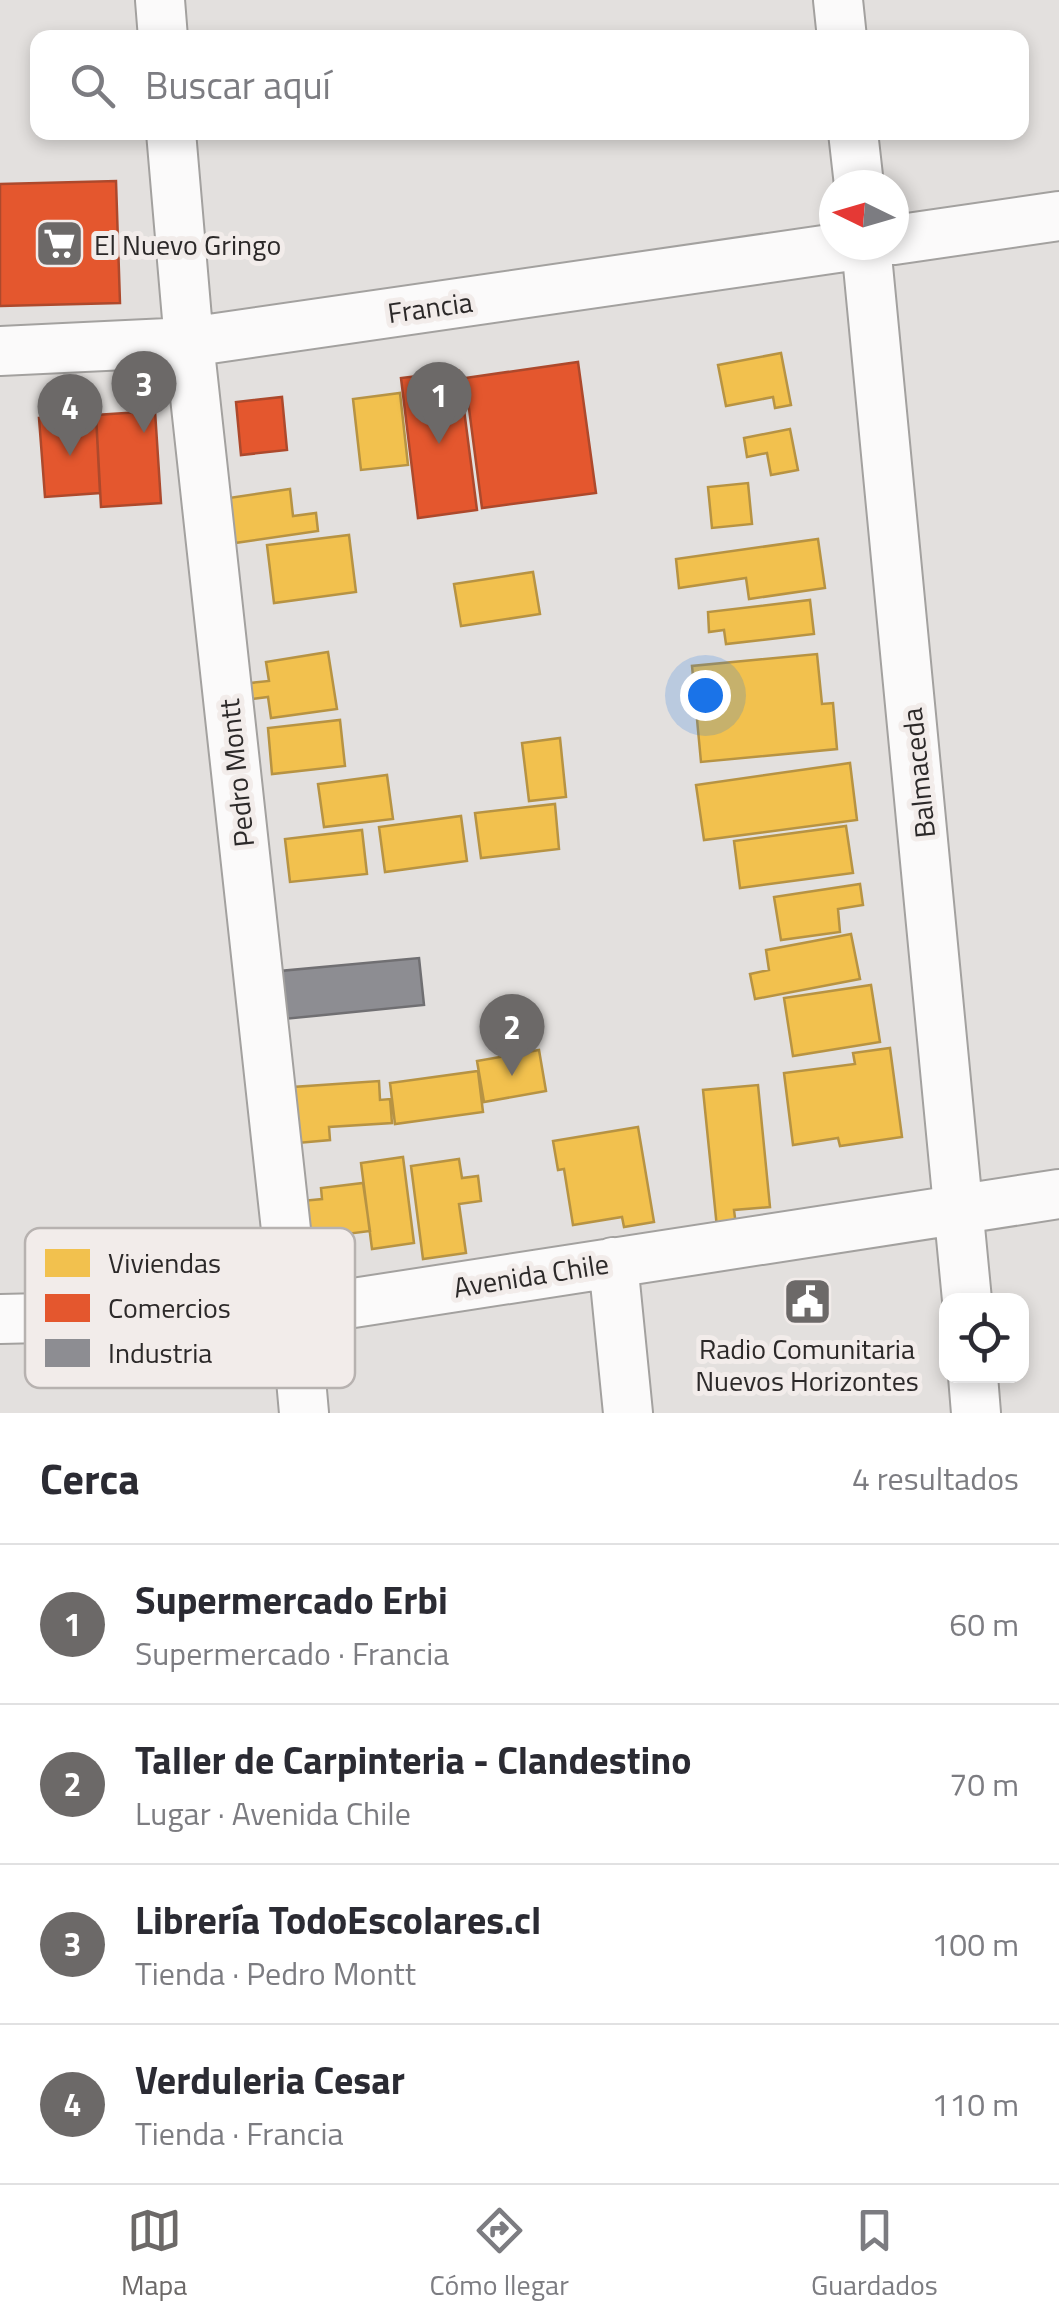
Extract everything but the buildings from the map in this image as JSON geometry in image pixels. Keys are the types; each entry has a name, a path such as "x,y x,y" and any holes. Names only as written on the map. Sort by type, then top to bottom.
{"street":[{"path":"160,0 162,30"},
{"path":"838,0 841,30"},
{"name":"Pedro Montt","path":"172,140 189,342 287,1228"},
{"path":"854,140 858,170"},
{"path":"909,238 1059,216"},
{"name":"Francia","path":"0,350 189,342 819,251"},
{"name":"Balmaceda","path":"867,260 966,1293"},
{"name":"Avenida Chile","path":"355,1303 1059,1194"},
{"path":"613,1262 628,1413"},
{"name":"Avenida Chile","path":"0,1319 25,1318"},
{"path":"974,1383 976,1413"},
{"name":"Pedro Montt","path":"302,1388 304,1413"}],"place":[{"name":"El Nuevo Gringo","path":"59,244"},
{"name":"Librería TodoEscolares.cl","path":"144,433"},
{"name":"Supermercado Erbi","path":"439,444"},
{"name":"Verduleria Cesar","path":"70,456"},
{"name":"Taller de Carpinteria - Clandestino","path":"512,1076"},
{"name":"Radio Comunitaria Nuevos Horizontes","path":"807,1301"}]}
